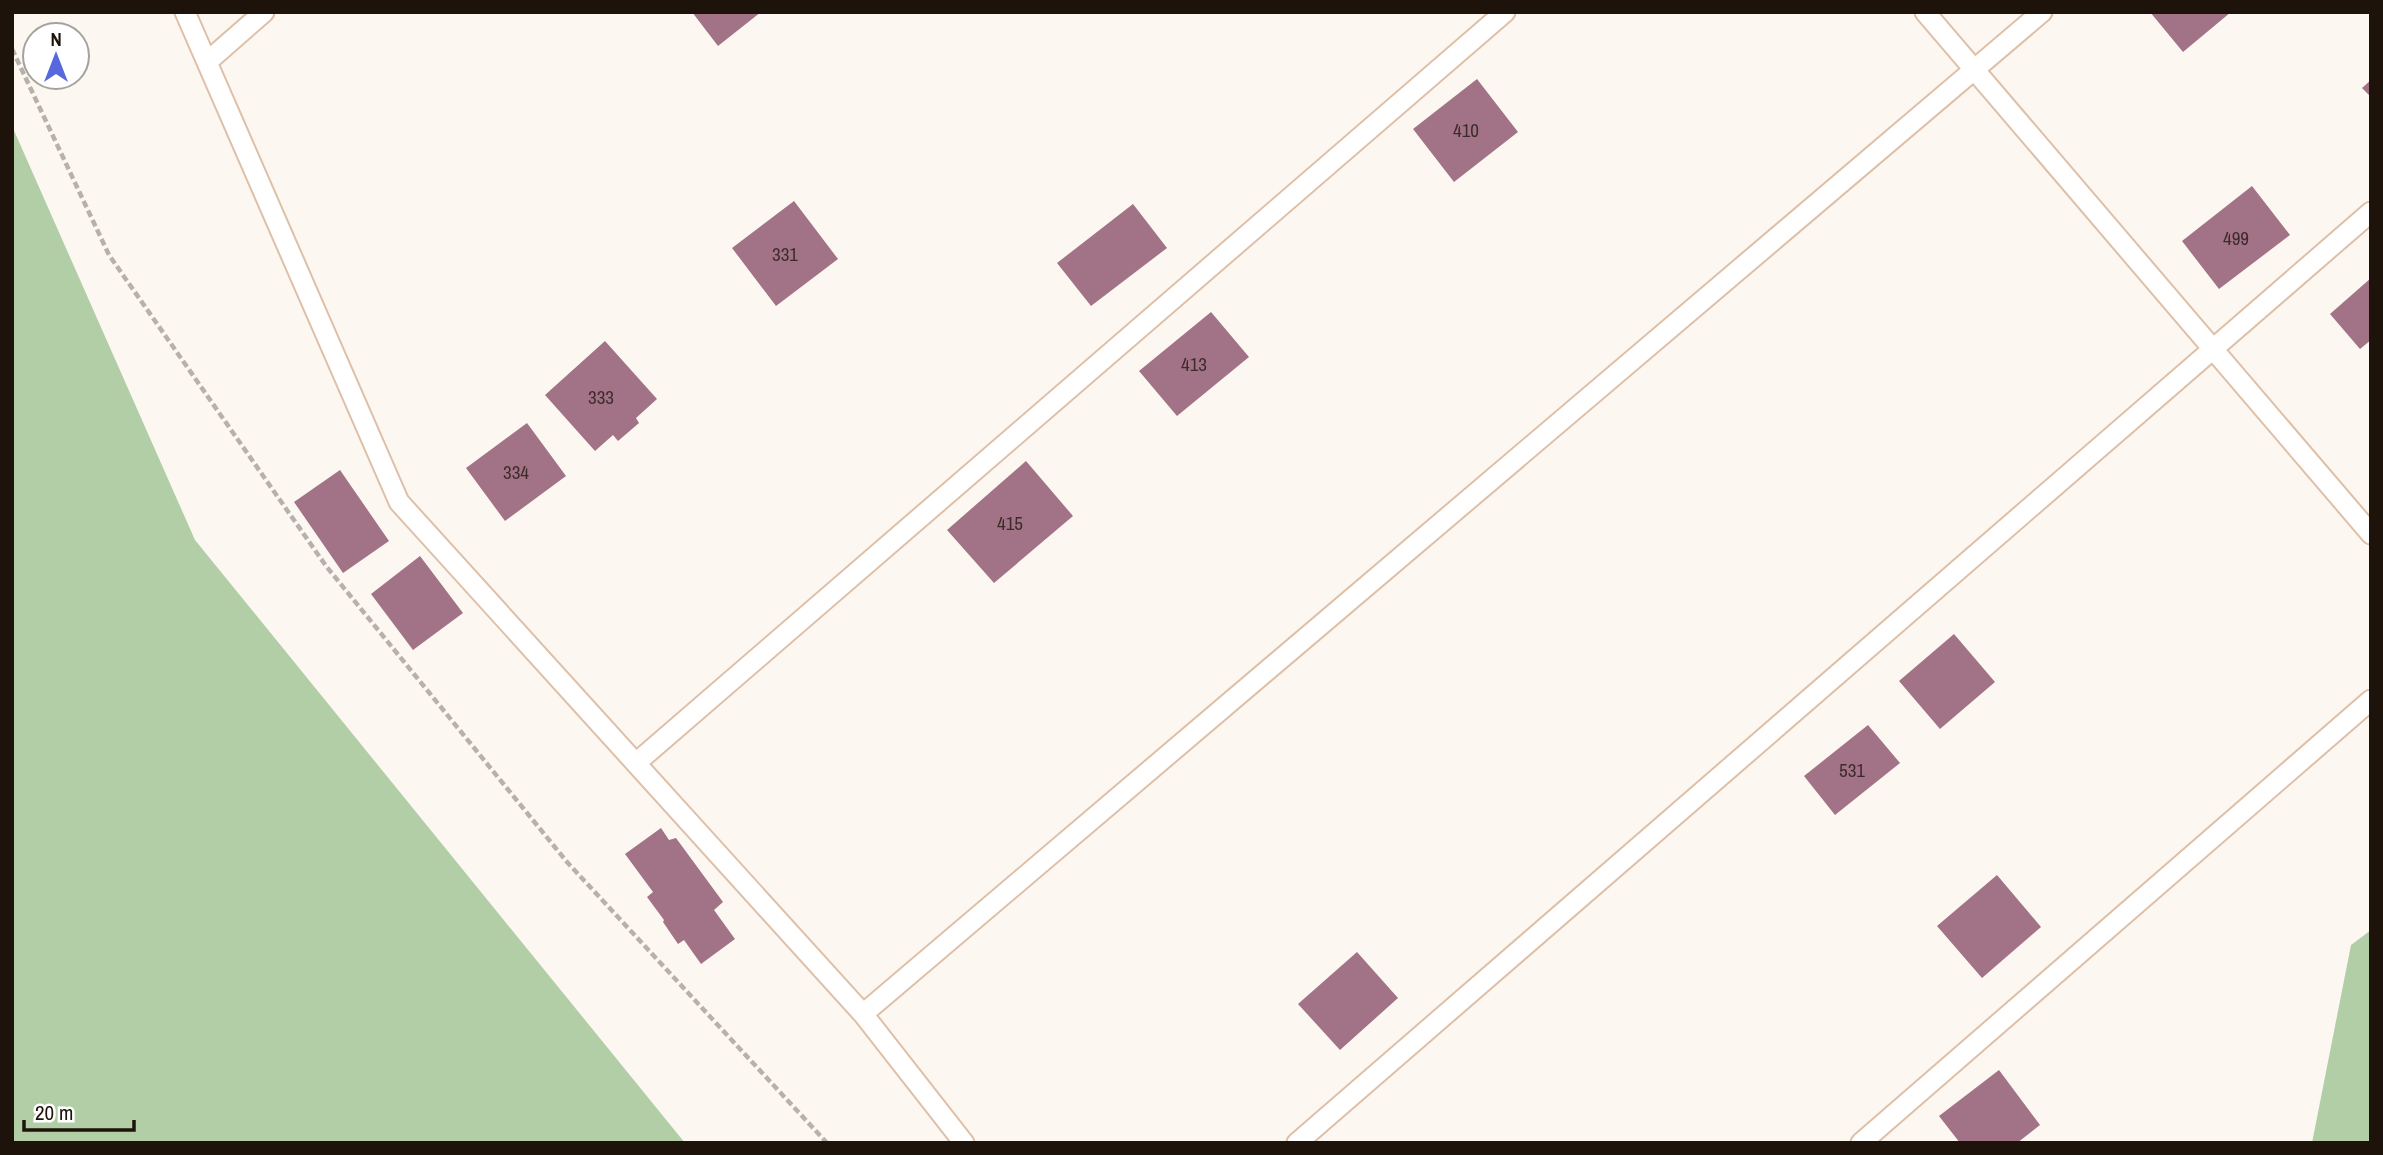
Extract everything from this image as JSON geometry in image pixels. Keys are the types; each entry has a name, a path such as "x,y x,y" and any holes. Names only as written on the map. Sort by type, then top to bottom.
{"lane":[{"path":"185,12 398,502 863,1014 964,1143"},
{"path":"207,62 264,12"},
{"path":"636,763 1505,12"},
{"path":"1925,12 2371,534"},
{"path":"863,1014 2042,12"},
{"path":"1297,1143 2371,212"},
{"path":"1861,1143 2371,700"}],"path":[{"path":"12,49 109,255 326,566 567,862 827,1143"}],"green space":[{"path":"12,126 195,540 685,1143 12,1143"},
{"path":"2371,930 2371,1143 2312,1143 2351,945"}],"building":[{"path":"692,12 761,12 718,46"},
{"path":"2150,12 2231,12 2183,52"},
{"path":"1477,79 1518,132 1454,182 1413,129"},
{"path":"2371,80 2371,97 2362,88"},
{"path":"2252,186 2290,235 2219,289 2182,241"},
{"path":"794,201 838,259 776,306 732,248"},
{"path":"1133,204 1167,248 1091,306 1057,263"},
{"path":"2371,278 2371,340 2360,349 2330,314"},
{"path":"1211,312 1249,357 1177,416 1139,371"},
{"path":"605,341 657,399 636,418 639,423 618,441 613,435 595,451 545,395"},
{"path":"527,423 566,476 505,521 466,468"},
{"path":"1026,461 1073,516 994,583 947,530"},
{"path":"340,470 389,541 343,573 294,502"},
{"path":"420,556 463,613 413,650 371,594"},
{"path":"1954,634 1995,682 1940,729 1899,681"},
{"path":"1868,725 1900,763 1835,815 1804,776"},
{"path":"661,828 669,840 676,838 723,902 714,910 735,939 701,964 684,940 678,944 647,897 653,892 625,854"},
{"path":"1997,875 2041,927 1982,978 1937,926"},
{"path":"1357,952 1398,998 1340,1050 1298,1004"},
{"path":"1999,1070 2040,1125 2017,1143 1960,1143 1939,1116"}]}
